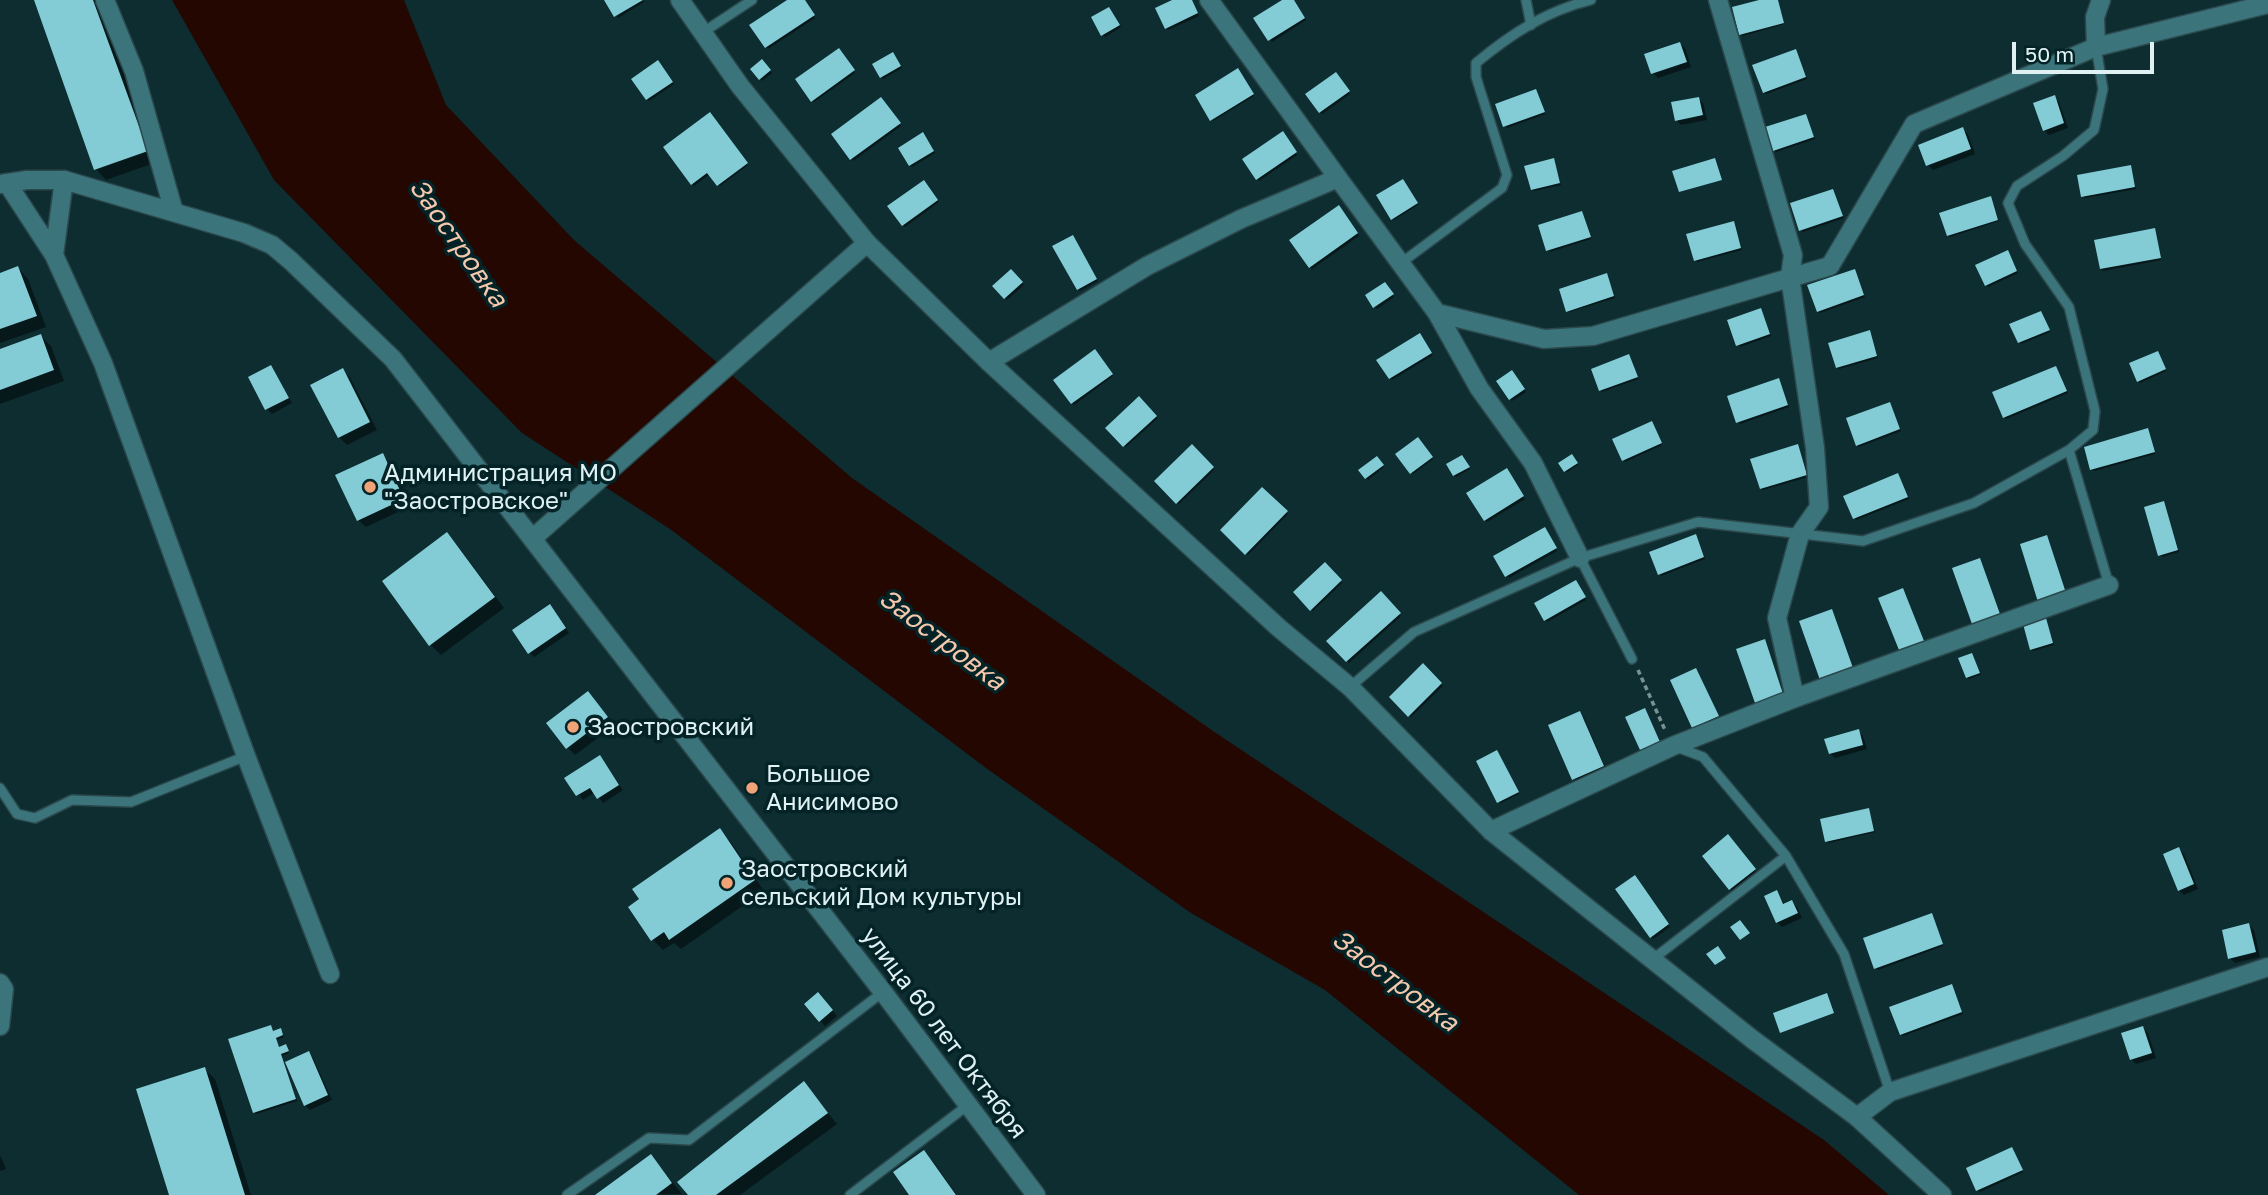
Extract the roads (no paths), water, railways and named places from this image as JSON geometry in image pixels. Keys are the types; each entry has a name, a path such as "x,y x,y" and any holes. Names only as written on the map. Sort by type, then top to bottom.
{"street":[{"path":"105,0 134,71 174,212"},
{"path":"680,0 740,86 867,243 989,362 1279,628 1350,687 1491,831 1752,1040 1857,1117 1941,1195"},
{"path":"1209,0 1437,313 1479,388 1533,463 1580,558"},
{"path":"1718,0 1793,255 1790,277 1815,448 1819,507 1800,534 1777,618 1795,698"},
{"path":"1437,313 1544,338 1593,336 1830,266 1914,124 2096,47 2268,4"},
{"path":"2096,6 2096,47"},
{"path":"989,362 1147,266 1241,219 1338,178"},
{"name":"улица 60 лет Октября","path":"3,184 27,180 64,180 244,233 272,245 393,359 883,992 1036,1195"},
{"path":"54,255 64,180"},
{"path":"3,184 54,255 103,363 246,756 330,974"},
{"path":"533,538 867,243"},
{"path":"1491,831 1673,746 1795,698 2109,584"},
{"path":"1857,1117 1890,1092 2268,967"},
{"path":"0,983 4,989 0,1026"}],"lane":[{"path":"702,33 752,0"},
{"path":"1526,0 1531,24"},
{"path":"1401,264 1502,188 1507,175 1476,77 1476,63 1504,40 1562,7 1591,0"},
{"path":"1350,687 1415,632 1580,558 1698,522 1863,541 1975,503 2069,450 2093,430 2095,411 2068,307 2025,244 2008,203 2017,186 2063,156 2094,130 2103,89 2096,47"},
{"path":"2069,450 2109,584"},
{"path":"1580,558 1632,659"},
{"path":"1673,746 1703,757 1786,856 1844,954 1890,1092"},
{"path":"0,788 17,814 35,818 72,800 131,802 246,756"},
{"path":"1653,959 1786,856"},
{"path":"567,1195 649,1138 689,1140 883,992"},
{"path":"850,1195 969,1105"}],"water":[{"name":"Заостровка","path":"172,0 404,0 446,105 574,240 852,478 1213,731 1824,1140 1889,1195 1579,1195 1325,990 1191,913 986,768 670,529 522,433 274,180"}],"place":[{"name":"Администрация МО \"Заостровское\"","path":"370,487"},
{"name":"Заостровский","path":"573,727"},
{"name":"Большое Анисимово","path":"752,788"},
{"name":"Заостровский сельский Дом культуры","path":"727,883"}]}
